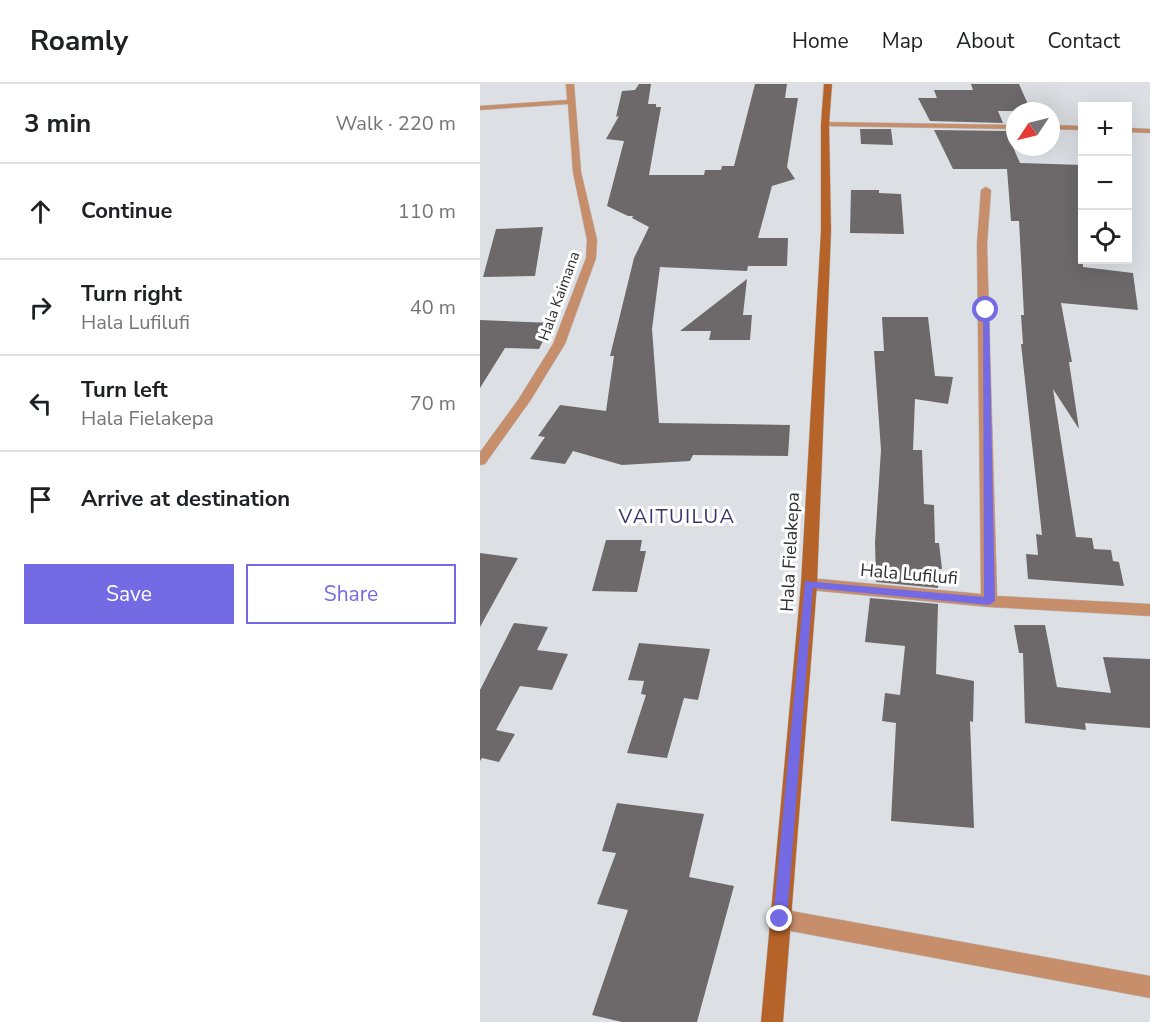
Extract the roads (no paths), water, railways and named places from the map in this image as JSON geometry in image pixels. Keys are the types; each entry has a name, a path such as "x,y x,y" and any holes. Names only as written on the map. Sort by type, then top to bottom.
{"street":[{"name":"Hala Kaimana","path":"480,461 524,401 559,344 591,258 592,240 577,172 570,84"},
{"name":"Hala Fielakepa","path":"772,1022 809,584 825,231 825,124 828,84"},
{"path":"480,108 570,102"},
{"path":"825,124 1006,127"},
{"path":"1060,127 1078,128"},
{"path":"1132,130 1150,131"},
{"path":"986,190 982,244 986,310 989,601"},
{"name":"Hala Lufilufi","path":"809,584 989,601 1150,610"},
{"path":"780,919 1150,987"}],"district":[{"name":"VAITUILUA","path":"677,516"}]}
